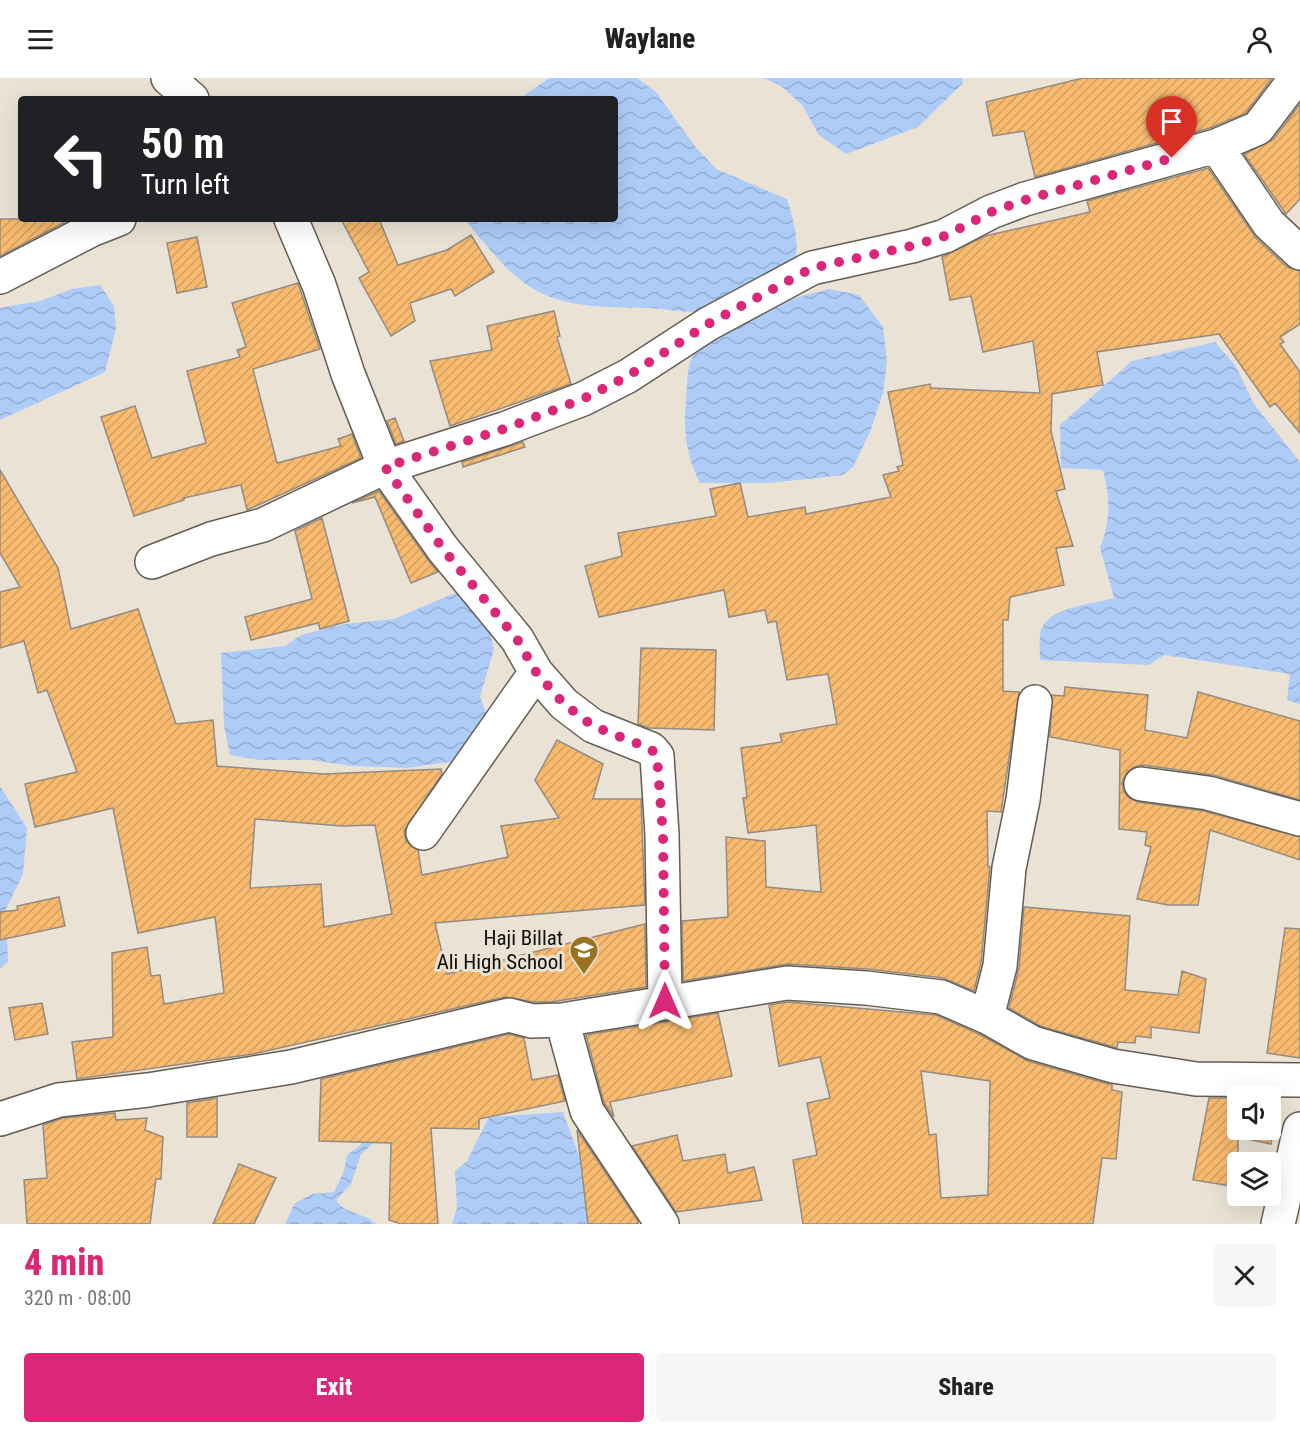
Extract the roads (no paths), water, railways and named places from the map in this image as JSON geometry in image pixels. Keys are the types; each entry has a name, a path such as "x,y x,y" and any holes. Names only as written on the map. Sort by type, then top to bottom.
{"street":[{"path":"168,78 189,96"},
{"path":"152,562 211,539 262,525 385,467 494,433 583,399 628,376 708,324 812,268 912,246 945,236 991,212 1025,200 1216,146 1258,128 1296,78"},
{"path":"1216,146 1269,224 1300,253"},
{"path":"0,277 111,222"},
{"path":"292,222 319,285 348,374 385,467 443,549 517,639 536,672 564,704 593,726 651,749 657,756 663,835 665,1001"},
{"path":"423,833 536,672"},
{"path":"987,1017 1000,966 1010,868 1023,800 1035,702"},
{"path":"1141,784 1208,793 1300,819"},
{"path":"0,1119 59,1100 148,1090 302,1065 509,1015 532,1021 562,1020 665,1001 787,983 866,988 941,997 987,1017 1034,1043 1113,1066 1196,1079 1300,1080"},
{"path":"562,1020 587,1111 662,1224"},
{"path":"1278,1224 1300,1129"}],"water":[{"path":"549,78 637,78 656,92 694,145 716,169 787,199 796,242 793,268 748,295 720,308 702,312 606,307 565,302 528,286 498,259 467,222 618,222 618,96 523,96"},
{"path":"763,78 962,78 963,83 918,127 846,154 819,135 802,105 780,85"},
{"path":"100,285 114,306 116,329 105,372 0,420 0,308 40,301 72,289"},
{"path":"829,289 859,295 883,327 887,361 883,393 870,432 853,467 843,475 818,478 767,483 700,483 689,454 686,435 687,380 692,358 717,333 754,313"},
{"path":"1215,342 1235,365 1254,404 1300,462 1300,704 1287,700 1290,674 1164,655 1149,665 1040,660 1040,635 1043,625 1050,618 1070,608 1114,598 1100,547 1108,519 1107,490 1103,470 1061,468 1060,425 1132,361"},
{"path":"457,592 488,624 494,649 480,697 488,718 456,761 407,768 352,766 312,760 260,760 230,755 224,726 221,653 285,646 301,635 344,624 394,619"},
{"path":"0,786 27,828 23,874 6,909 8,962 0,969"},
{"path":"366,1081 377,1140 361,1154 351,1184 336,1200 349,1211 366,1217 376,1224 285,1224 294,1204 312,1194 334,1192 344,1171 347,1155 361,1145"},
{"path":"563,1112 579,1156 602,1192 603,1224 452,1224 457,1208 455,1171 467,1161 489,1117"}],"place":[{"name":"Haji Billat Ali High School","path":"584,976"}]}
